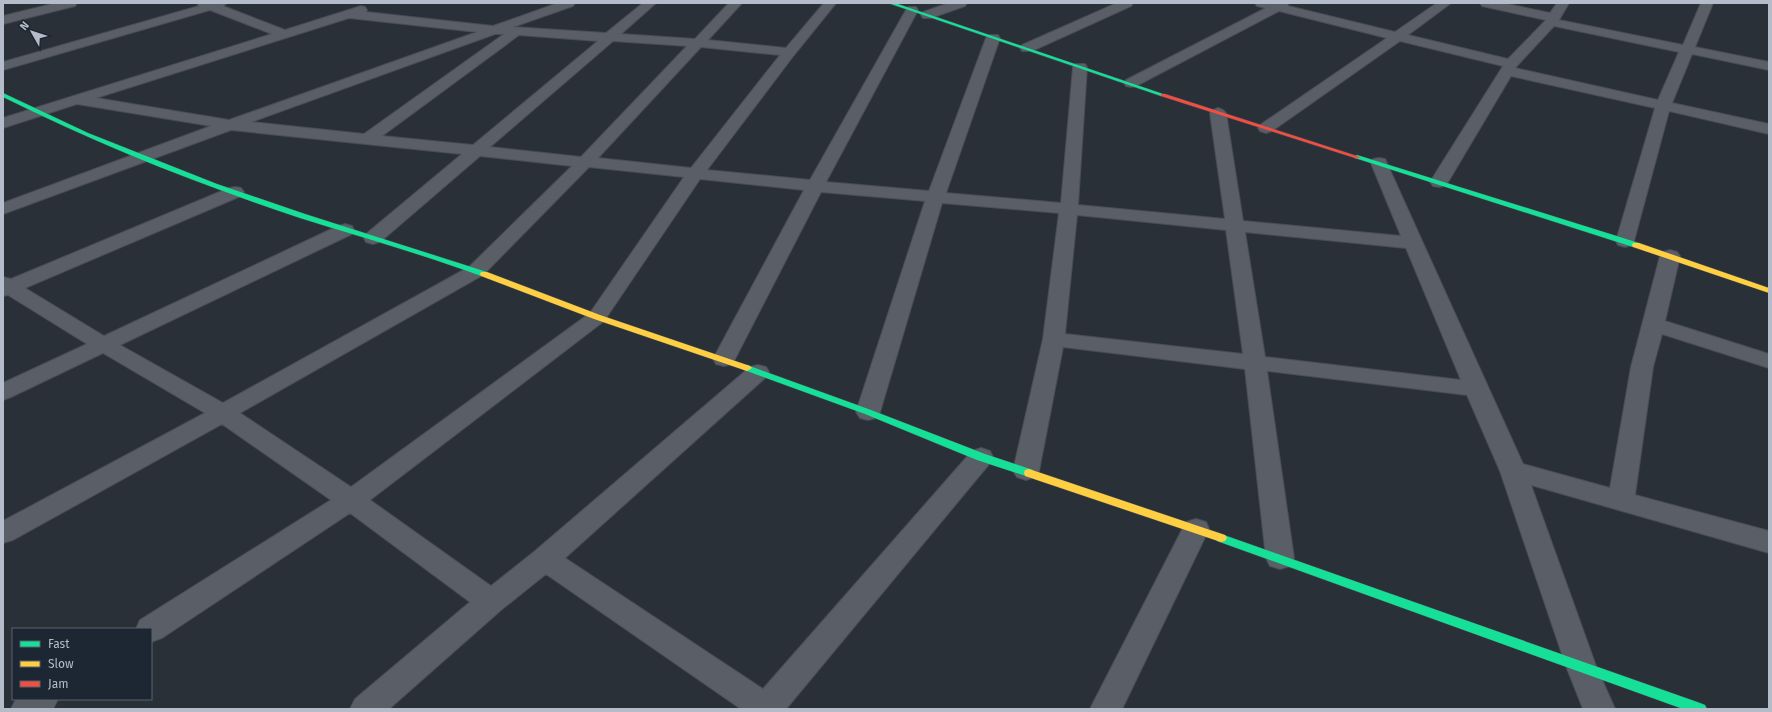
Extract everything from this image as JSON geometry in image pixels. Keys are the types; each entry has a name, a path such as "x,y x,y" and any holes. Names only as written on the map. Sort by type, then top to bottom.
{"street":[{"path":"3,20 71,3"},
{"path":"3,209 569,3"},
{"path":"373,238 650,3"},
{"path":"3,533 223,413 476,271 586,161 736,3"},
{"path":"152,628 351,500 597,317 695,174 789,52 830,3"},
{"path":"890,3 1266,128 1625,241 1769,291"},
{"path":"724,359 815,186 919,13 962,3"},
{"path":"1026,48 1127,3"},
{"path":"1261,3 1281,5 1399,36 1509,68 1663,106 1769,129"},
{"path":"1266,128 1445,3"},
{"path":"1486,3 1553,20 1769,66"},
{"path":"1439,182 1509,68 1553,20 1563,3"},
{"path":"1625,241 1663,106 1686,49 1707,3"},
{"path":"3,66 212,4 284,34"},
{"path":"3,123 376,5"},
{"path":"1131,83 1281,5"},
{"path":"348,14 517,32 697,43 789,52"},
{"path":"367,139 517,32"},
{"path":"868,412 935,198 993,38"},
{"path":"1026,471 1054,339 1069,209 1080,67"},
{"path":"3,95 36,112 140,158 345,230 476,271 597,317 724,359 868,412 981,457 1280,558 1700,709"},
{"path":"78,100 232,125 935,198 1069,209 1414,243"},
{"path":"1218,112 1236,225 1280,558"},
{"path":"1379,163 1476,389 1513,470 1581,666 1598,709"},
{"path":"5,287 235,192"},
{"path":"3,392 345,230"},
{"path":"1621,500 1642,367 1670,256"},
{"path":"5,287 223,413 351,500 491,602"},
{"path":"1654,324 1769,361"},
{"path":"1054,339 1476,389"},
{"path":"366,709 491,602 545,559 758,372"},
{"path":"545,559 767,709 981,457"},
{"path":"1513,470 1769,542"},
{"path":"1106,709 1196,529"},
{"path":"26,709 40,700"}],"traffic: fast":[{"path":"890,3 1163,95"},
{"path":"3,95 86,135 172,170 302,216 484,274"},
{"path":"1357,157 1636,245"},
{"path":"747,368 868,412 981,457 1029,473"},
{"path":"1221,538 1700,709"}],"traffic: slow":[{"path":"1636,245 1769,291"},
{"path":"484,274 597,317 747,368"},
{"path":"1029,473 1221,538"}],"traffic: jam":[{"path":"1163,95 1357,157"}]}
